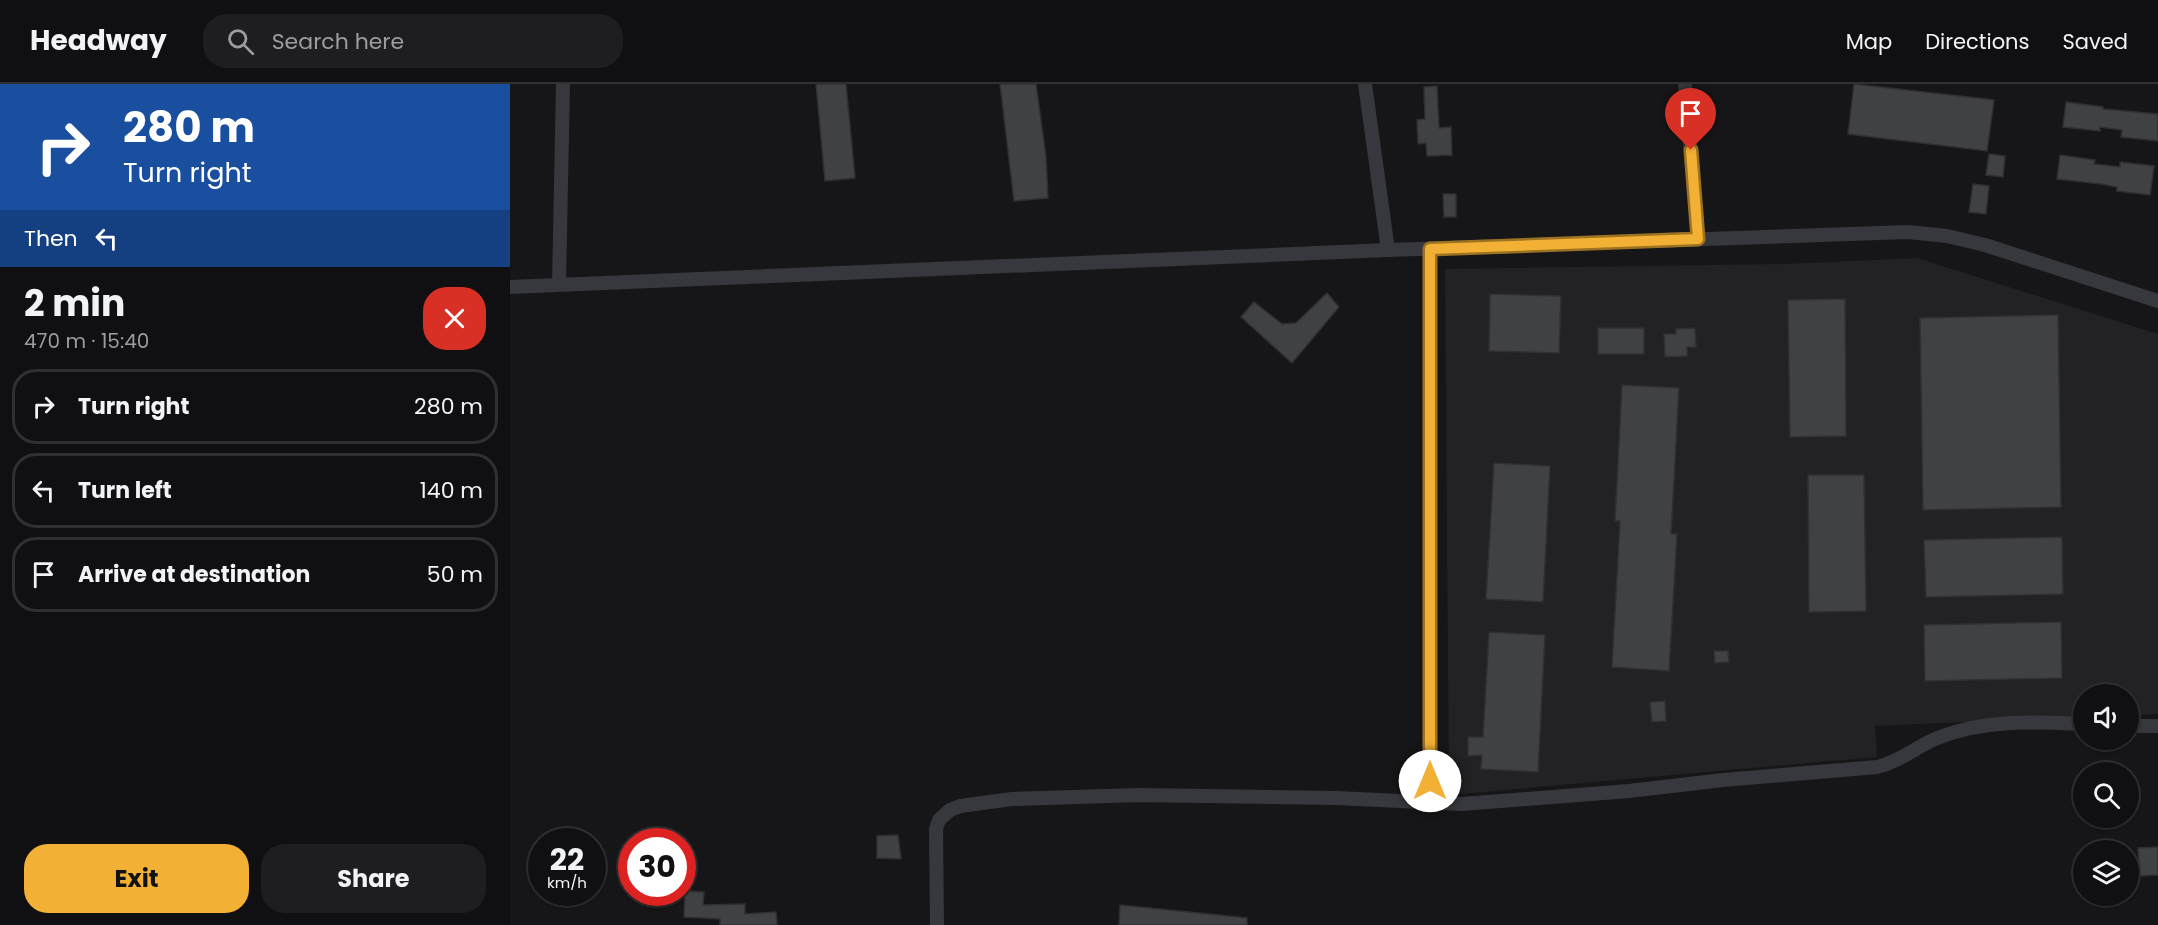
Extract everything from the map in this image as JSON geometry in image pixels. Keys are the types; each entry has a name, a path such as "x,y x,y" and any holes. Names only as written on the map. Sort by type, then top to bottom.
{"street":[{"path":"559,285 563,84"},
{"path":"1365,84 1388,250"},
{"path":"1685,84 1698,239"},
{"path":"510,287 1388,250 1908,232 1947,236 1985,245 2158,302"},
{"path":"1430,249 1430,804"},
{"path":"937,925 936,829 939,819 950,810 960,806 1012,799 1140,795 1337,798 1462,804 1629,791 1723,780 1877,767 1894,762 1937,738 1977,726 2040,722 2073,724"},
{"path":"2139,726 2158,726"}],"shaded area":[{"path":"1917,258 2158,334 2158,714 2139,715 2139,684 2073,684 2073,717 1875,726 1877,757 1449,795 1445,269 1787,264"}],"building":[{"path":"816,84 846,84 855,178 825,181"},
{"path":"1000,84 1036,84 1046,157 1048,198 1014,201"},
{"path":"1854,84 1994,100 1987,151 1848,134"},
{"path":"1437,86 1439,128 1451,127 1452,155 1427,156 1426,143 1418,144 1417,120 1425,119 1424,87"},
{"path":"2066,102 2103,107 2103,109 2158,114 2158,141 2121,137 2122,130 2100,127 2100,131 2063,127"},
{"path":"1989,154 2005,156 2003,177 1986,175"},
{"path":"2060,155 2095,160 2094,164 2120,167 2120,162 2154,166 2150,195 2117,191 2117,187 2101,184 2057,179"},
{"path":"1973,184 1989,186 1986,214 1969,212"},
{"path":"1443,194 1456,194 1456,217 1444,217"},
{"path":"1327,293 1339,307 1292,363 1241,317 1254,302 1282,324 1296,323"},
{"path":"1490,294 1561,296 1559,353 1489,351"},
{"path":"1845,299 1846,436 1790,437 1788,300"},
{"path":"2058,315 2061,507 1923,510 1920,318"},
{"path":"1598,328 1644,328 1644,354 1598,354"},
{"path":"1695,328 1696,347 1687,347 1687,356 1665,357 1664,334 1676,334 1676,329"},
{"path":"1622,385 1679,388 1671,534 1677,534 1669,671 1612,667 1620,521 1615,521"},
{"path":"1494,463 1550,466 1543,602 1486,599"},
{"path":"1808,475 1864,475 1866,611 1809,612"},
{"path":"2062,537 2063,594 1926,597 1924,540"},
{"path":"2061,622 2062,678 1925,681 1924,625"},
{"path":"1489,632 1545,635 1538,772 1481,769 1482,755 1468,756 1468,737 1483,737"},
{"path":"1714,651 1728,651 1729,662 1715,663"},
{"path":"1665,701 1666,721 1652,722 1650,702"},
{"path":"898,835 901,859 877,858 877,836"},
{"path":"2158,847 2158,875 2140,876 2139,848"},
{"path":"696,892 704,892 703,905 745,904 745,914 776,912 777,925 720,925 720,919 684,917 684,906 696,906"},
{"path":"1120,905 1247,918 1247,925 1119,925"}],"route":[{"path":"1430,781 1430,249 1698,239 1691,150"}]}
